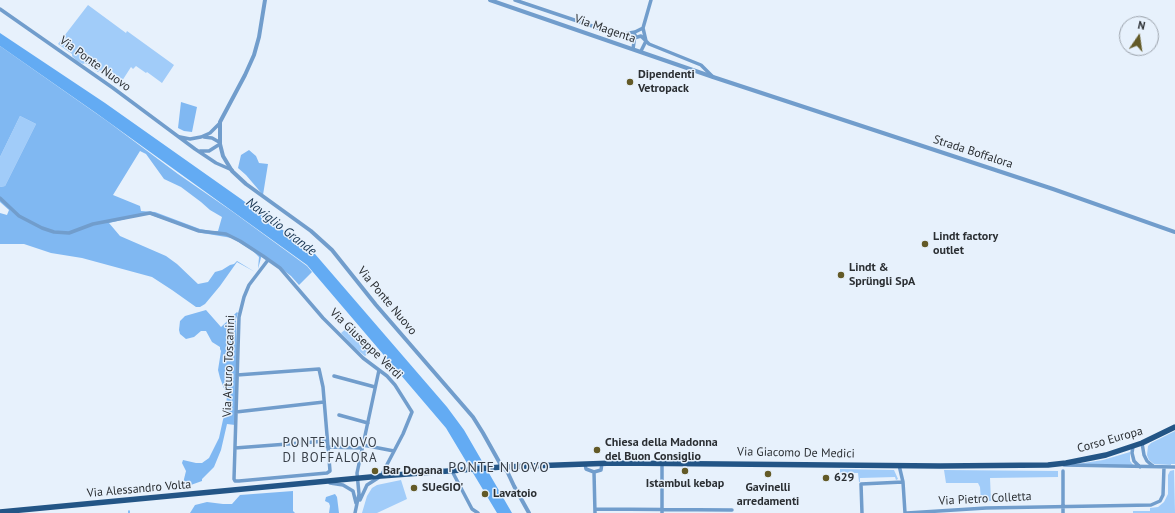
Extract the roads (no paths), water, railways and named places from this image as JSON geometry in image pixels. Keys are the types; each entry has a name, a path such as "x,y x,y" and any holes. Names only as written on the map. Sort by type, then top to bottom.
{"main road":[{"name":"Corso Europa","path":"1048,465 1106,455 1142,443 1175,427"},
{"name":"Via Giacomo De Medici","path":"452,471 502,466 602,463 1048,465"},
{"name":"Via Alessandro Volta","path":"0,512 452,471"}],"street":[{"path":"178,136 190,139 201,137 210,133 220,122 254,55 259,37 265,0"},
{"name":"Via Magenta","path":"490,0 764,94"},
{"name":"Via Magenta","path":"515,0 610,32 624,34 635,32"},
{"path":"641,51 646,41 643,28 651,0"},
{"name":"Via Ponte Nuovo","path":"0,9 195,149 216,163 232,170"},
{"path":"633,49 635,32 643,28"},
{"name":"Via Magenta","path":"634,38 641,36 649,44 702,65 713,77"},
{"name":"Strada Boffalora","path":"764,94 1053,189 1175,232"},
{"name":"Via Ponte Nuovo","path":"220,122 220,143 223,156 232,170 246,184 311,231 329,246 376,305 473,417 502,466 507,471 529,513"},
{"path":"195,149 202,152 209,151 220,143 212,138 201,137"},
{"name":"Via Giuseppe Verdi","path":"0,198 19,216 42,228 54,232 69,233 93,224 150,213 199,230 226,234 240,241 280,268 323,318 363,358 380,370 395,385 412,412 381,477"},
{"name":"Via Arturo Toscanini","path":"268,260 249,285 239,317 234,476 235,481 280,478"},
{"path":"238,375 319,369 323,387 330,471 327,474 280,478 281,486"},
{"path":"357,506 359,494 357,473 375,386 380,370"},
{"path":"334,376 375,386"},
{"path":"236,412 324,402"},
{"path":"338,414 368,423"},
{"path":"235,448 327,441"},
{"path":"1142,443 1144,455 1147,461 1154,467"},
{"path":"327,447 363,446 394,451"},
{"path":"1133,446 1132,453 1134,461 1141,467"},
{"path":"585,464 586,469 594,472 601,470 602,463"},
{"path":"662,463 662,511"},
{"path":"900,465 906,513"},
{"path":"1048,465 1175,467"},
{"name":"Via Pietro Colletta","path":"906,513 1063,506 1155,504 1160,501 1163,495 1164,467"},
{"path":"452,471 472,509 478,513"},
{"path":"1063,471 1063,513"},
{"path":"594,472 595,511 732,510"},
{"path":"355,513 363,491 367,485 381,477"},
{"path":"353,491 357,479"},
{"path":"323,482 343,485 353,491 356,495 357,506"},
{"path":"862,513 861,484 903,482"}],"place":[{"name":"Dipendenti Vetropack","path":"630,82"},
{"name":"Lindt factory outlet","path":"925,244"},
{"name":"Lindt & Sprüngli SpA","path":"841,275"},
{"name":"Chiesa della Madonna del Buon Consiglio","path":"597,450"},
{"name":"Bar Dogana","path":"375,471"},
{"name":"Istambul kebap","path":"685,471"},
{"name":"Gavinelli arredamenti","path":"768,474"},
{"name":"629","path":"826,478"},
{"name":"SUeGIO'","path":"414,488"},
{"name":"Lavatoio","path":"485,494"}],"district":[{"name":"PONTE NUOVO DI BOFFALORA","path":"330,450"},
{"name":"PONTE NUOVO","path":"499,468"}],"water label":[{"name":"Naviglio Grande","path":"281,227"}]}
